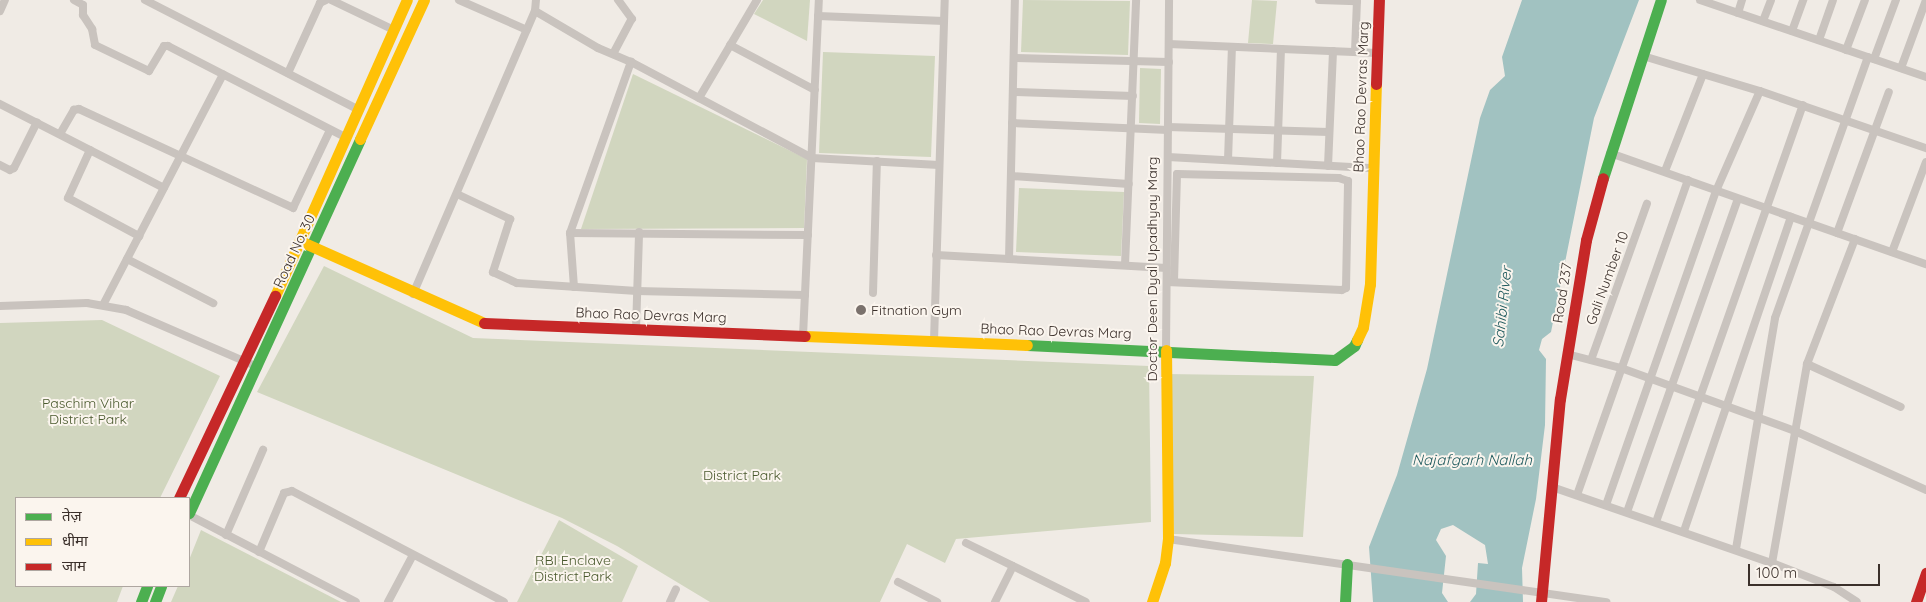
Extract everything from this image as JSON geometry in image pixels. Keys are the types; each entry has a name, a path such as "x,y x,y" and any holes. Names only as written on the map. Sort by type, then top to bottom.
{"street":[{"path":"74,0 83,5 83,15 92,30 95,45 147,71 151,71 165,45 346,138"},
{"path":"145,0 359,110"},
{"path":"288,73 320,3 326,0"},
{"path":"331,0 394,30"},
{"name":"Road No. 30","path":"179,497 300,241 407,0"},
{"name":"Road No. 30","path":"190,512 258,367 424,0"},
{"path":"459,0 527,30"},
{"path":"413,294 535,11 536,0"},
{"path":"614,54 632,19 618,0"},
{"path":"699,98 756,0"},
{"path":"804,336 819,0"},
{"path":"934,341 945,0"},
{"path":"1009,259 1015,0"},
{"path":"1125,266 1136,0"},
{"name":"Doctor Deen Dyal Upadhyay Marg","path":"1152,602 1165,563 1168,538 1166,350 1170,282 1167,268 1169,0"},
{"path":"1319,0 1357,1 1355,52"},
{"name":"Bhao Rao Devras Marg","path":"300,241 413,294 486,324 1166,350 1335,360 1354,346 1363,327 1370,284 1379,0"},
{"name":"Road 237","path":"1541,596 1567,354 1586,240 1610,153 1661,0"},
{"path":"1700,0 1926,77"},
{"path":"1738,13 1742,0"},
{"path":"1763,22 1771,0"},
{"path":"1792,31 1804,0"},
{"path":"1819,40 1833,0"},
{"path":"1846,50 1865,0"},
{"path":"1736,550 1756,418 1776,318 1847,121 1896,0"},
{"path":"1901,68 1926,0"},
{"path":"535,11 812,158 939,165"},
{"path":"818,16 944,21"},
{"path":"1169,44 1377,53"},
{"path":"730,45 815,90"},
{"path":"1228,160 1232,47"},
{"path":"1277,163 1281,49"},
{"path":"1328,166 1333,51"},
{"path":"1643,56 1760,91 1926,148"},
{"path":"1014,58 1169,62"},
{"path":"574,287 570,233 631,62"},
{"path":"103,305 222,74"},
{"path":"1665,171 1702,74"},
{"path":"1606,505 1716,191 1760,91"},
{"path":"1013,92 1133,96"},
{"path":"1837,233 1889,92"},
{"path":"0,104 164,188"},
{"path":"1656,522 1698,396 1803,106"},
{"path":"60,134 74,110 79,108 293,208 330,130"},
{"path":"0,165 10,170 14,168 37,122"},
{"path":"1012,123 1132,128 1329,132"},
{"path":"90,150 68,198 139,236"},
{"path":"1610,153 1926,264"},
{"path":"1168,157 1374,168"},
{"path":"873,293 877,161"},
{"path":"1892,252 1926,162"},
{"path":"1177,174 1339,178 1348,181 1346,288 1342,290 1170,282 1177,174"},
{"path":"1011,176 1129,184"},
{"path":"1577,495 1688,180"},
{"path":"456,194 510,219 493,272 517,283 637,291 805,295"},
{"path":"1627,512 1738,199"},
{"name":"Gali Number 10","path":"1591,360 1648,204"},
{"path":"1684,531 1791,217"},
{"path":"570,233 639,232 808,235"},
{"path":"636,330 639,232"},
{"path":"1772,563 1807,364 1855,239"},
{"path":"936,255 1167,268"},
{"path":"127,259 213,303"},
{"path":"0,306 103,305 145,317 258,367"},
{"path":"1567,354 1621,368 1795,432 1926,490"},
{"path":"1807,364 1901,407"},
{"path":"226,535 264,450"},
{"path":"1552,487 1684,531 1772,563 1834,587 1857,602"},
{"path":"258,552 288,490 504,602"},
{"path":"190,515 356,602"},
{"path":"1168,538 1526,588 1541,596 1606,602"},
{"path":"966,543 1086,602"},
{"path":"388,602 413,556"},
{"path":"1345,602 1347,564"},
{"path":"994,602 1013,566"},
{"path":"1916,602 1926,573"},
{"path":"898,582 937,602"},
{"path":"141,602 147,587"},
{"path":"155,602 161,587"},
{"path":"670,602 676,589"}],"green space":[{"path":"763,0 810,0 807,41 754,14"},
{"path":"1023,0 1130,1 1128,55 1021,52"},
{"path":"1252,0 1277,1 1273,44 1248,43"},
{"path":"823,52 935,56 931,157 819,153"},
{"path":"1140,68 1161,69 1160,124 1139,123"},
{"path":"633,74 807,159 804,228 581,229"},
{"path":"1019,188 1124,192 1121,256 1016,252"},
{"name":"District Park","path":"324,266 473,338 1149,366 1151,522 956,539 945,563 907,544 880,602 710,602 617,546 562,518 257,392"},
{"name":"Paschim Vihar District Park","path":"102,320 220,376 160,497 15,497 15,587 123,587 117,602 0,602 0,323"},
{"path":"1166,374 1314,376 1303,537 1174,534"},
{"name":"RBI Enclave District Park","path":"559,520 638,566 622,602 517,602"},
{"path":"201,530 341,602 171,602 178,587 190,587 190,558"}],"water":[{"name":"Najafgarh Nallah","path":"1522,0 1639,0 1594,118 1551,332 1542,339 1539,350 1546,359 1545,425 1536,499 1522,568 1523,602 1470,602 1476,594 1478,563 1488,564 1485,545 1453,525 1441,529 1436,540 1446,556 1442,593 1448,602 1373,602 1369,547 1397,475 1427,369 1480,118 1490,90 1505,76 1502,57"}],"traffic: fast":[{"path":"1603,178 1661,0"},
{"path":"190,511 360,139"},
{"path":"1027,345 1335,360 1354,346 1357,340"},
{"path":"1345,602 1347,564"},
{"path":"141,602 147,587"},
{"path":"155,602 161,587"}],"traffic: slow":[{"path":"275,296 407,0"},
{"path":"360,139 424,0"},
{"path":"1357,340 1363,327 1370,284 1376,84"},
{"path":"300,241 484,323"},
{"path":"805,336 1027,345"},
{"path":"1152,602 1165,563 1168,539 1166,350"}],"traffic: jam":[{"path":"1376,84 1379,0"},
{"path":"1541,602 1560,399 1586,240 1603,178"},
{"path":"179,497 275,296"},
{"path":"484,323 805,336"},
{"path":"1916,602 1926,573"}],"place":[{"name":"Fitnation Gym","path":"861,310"}],"water label":[{"name":"Sahibi River","path":"1502,307"}]}
